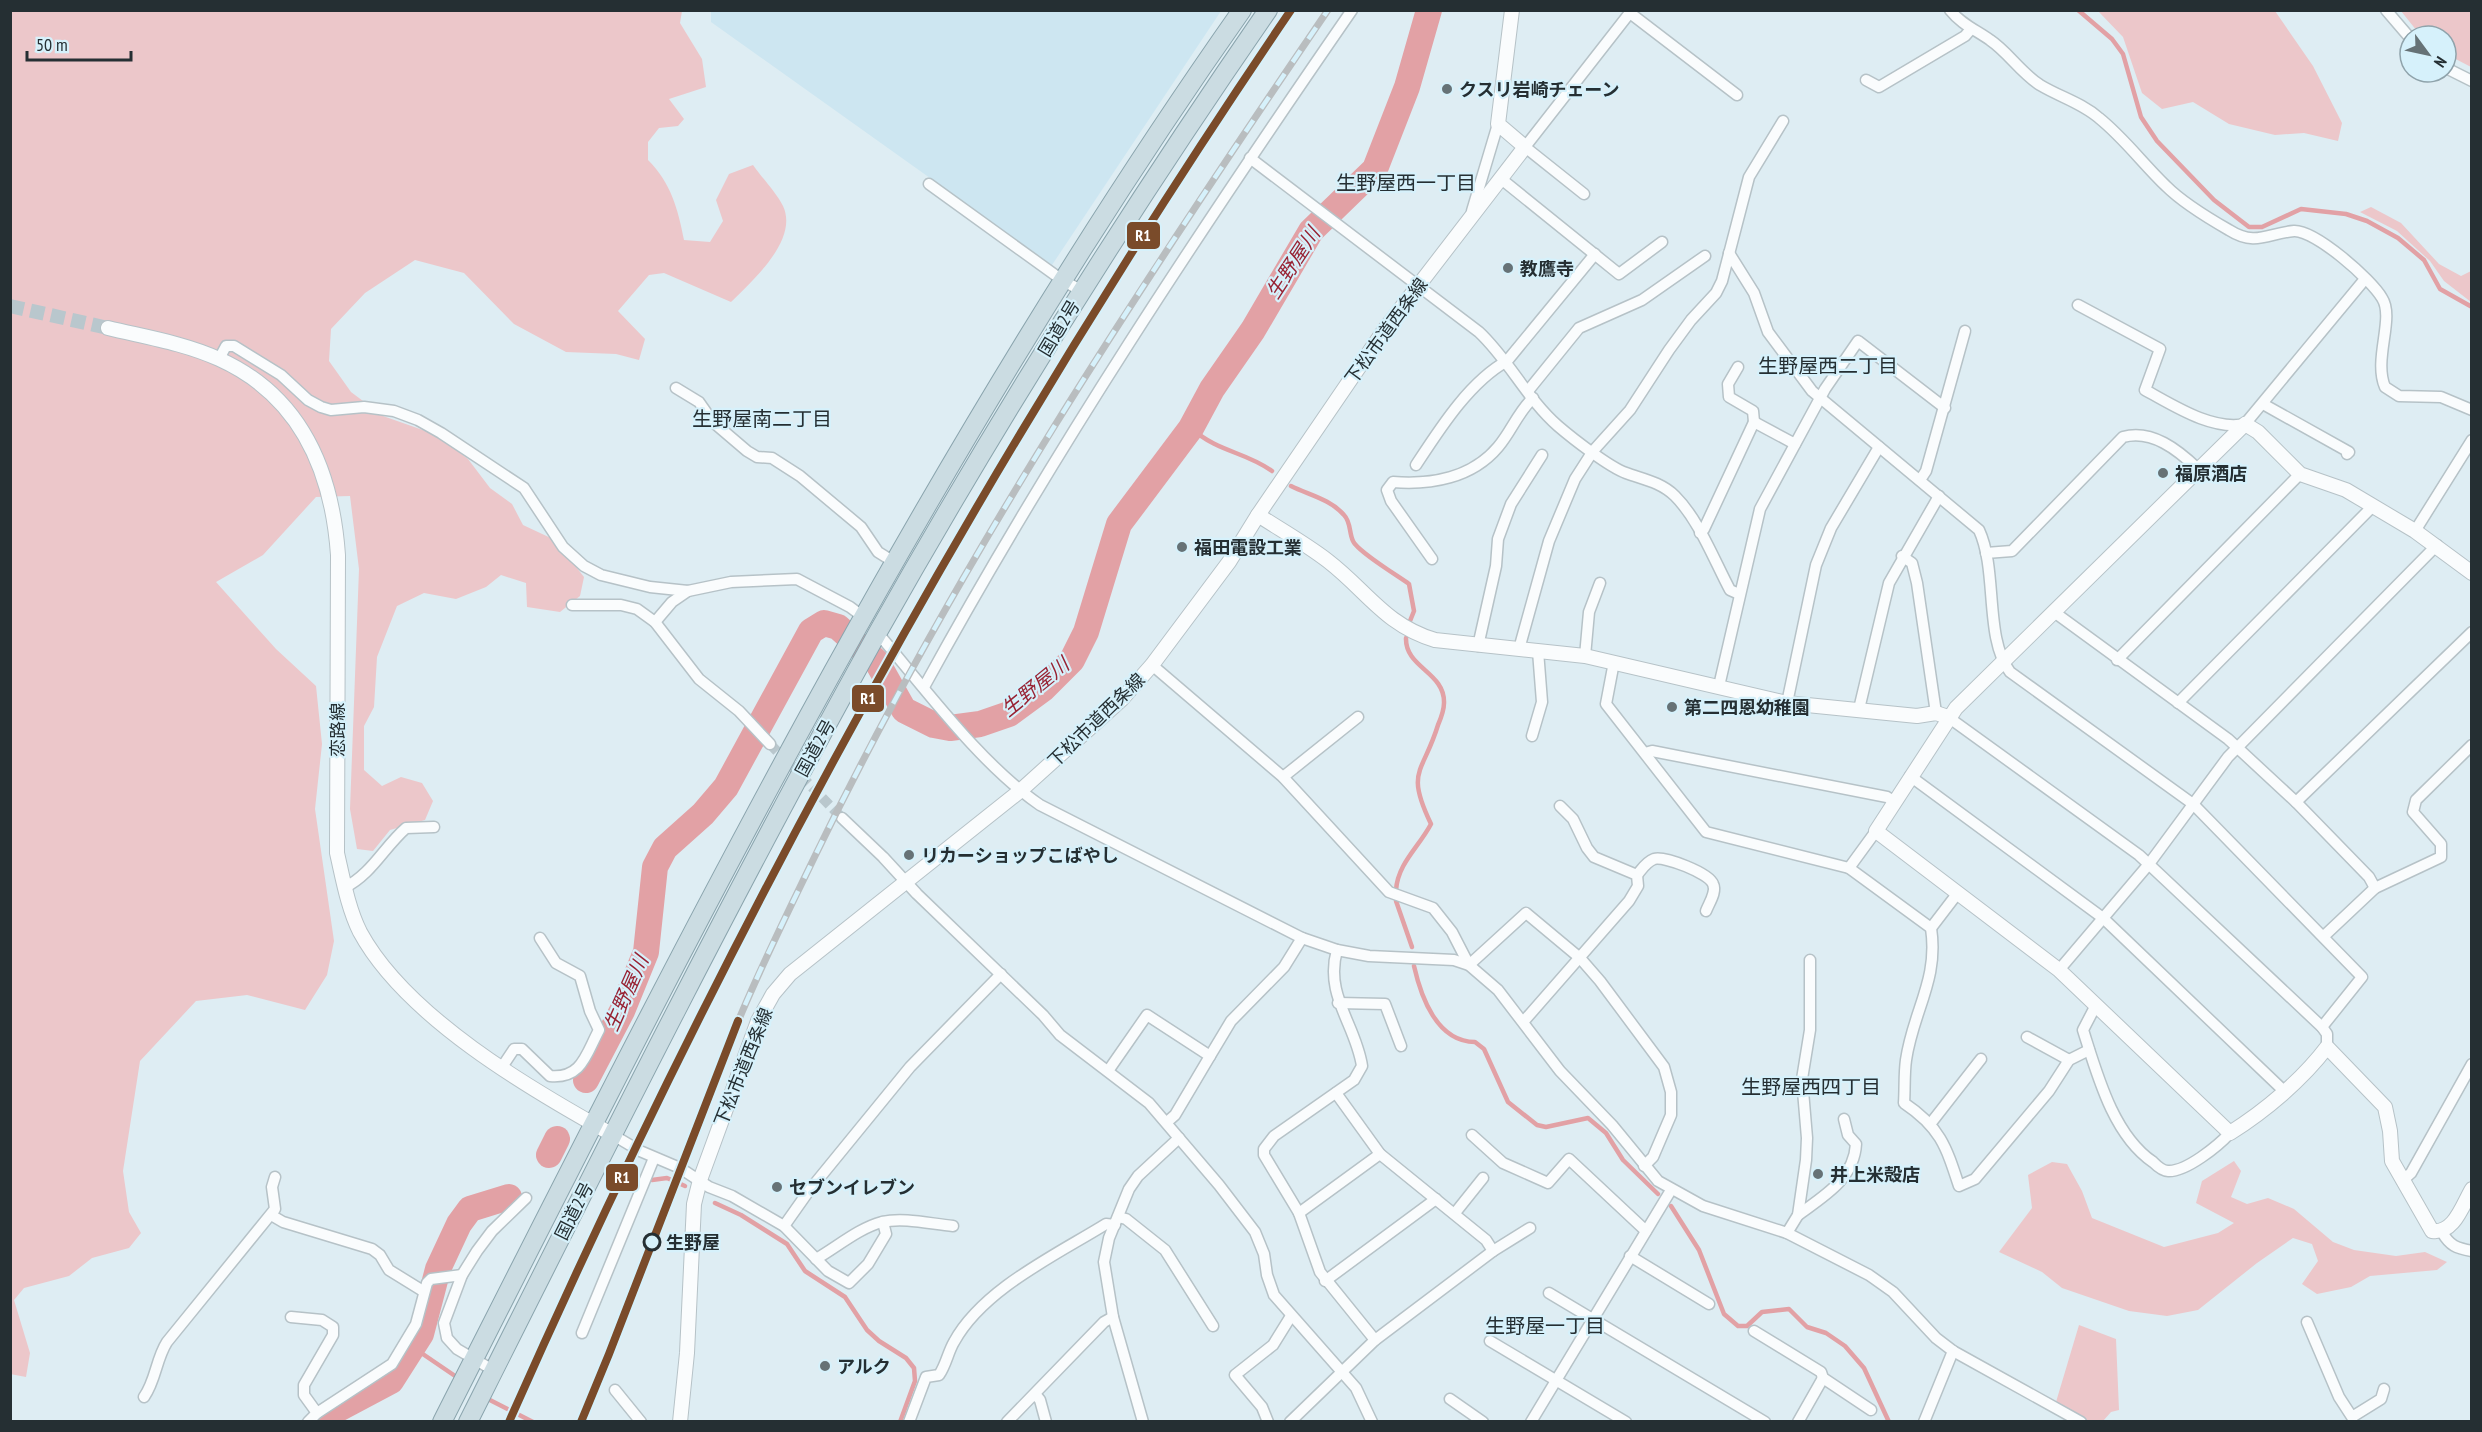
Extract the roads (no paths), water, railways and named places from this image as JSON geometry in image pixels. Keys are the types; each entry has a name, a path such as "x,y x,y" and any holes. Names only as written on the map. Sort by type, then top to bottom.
{"highway":[{"name":"国道2号","path":"442,1422 505,1302 593,1124 781,763 859,621 1062,280 1190,83 1242,10"},
{"name":"国道2号","path":"468,1422 729,909 875,638 982,454 1082,291 1196,114 1268,10"}],"street":[{"path":"924,687 1067,444 1181,261 1352,10"},
{"path":"1471,218 1498,124 1512,10"},
{"path":"1950,10 1971,29 1992,41 2017,68 2040,84 2082,105 2101,119 2168,188 2230,232 2256,239 2294,231 2308,233 2364,279 2384,300 2386,312 2380,366 2385,387 2399,396 2441,397 2472,410"},
{"path":"2386,10 2398,24"},
{"path":"1525,147 1631,12 1737,96"},
{"path":"1866,80 1880,87 1965,36 1971,29"},
{"path":"2458,74 2472,81"},
{"path":"1519,649 1550,541 1575,479 1593,451 1630,410 1691,320 1716,293 1722,281 1749,177 1783,121"},
{"path":"1498,124 1584,194"},
{"name":"下松市道西条線","path":"680,1422 687,1353 693,1214 700,1180 753,1032 774,994 790,974 1020,791 1122,699 1191,616 1258,515 1419,285 1525,147"},
{"path":"1250,158 1479,332 1560,428 1625,472 1638,475 1674,494 1700,533 1730,590 1739,594"},
{"path":"1500,178 1619,274 1662,242"},
{"path":"929,184 1062,280 1082,291"},
{"path":"1729,253 1754,293 1768,332 1821,399 1979,530 1986,553 1999,655 2010,672 2193,804 2362,977 2322,1027"},
{"path":"1416,465 1460,403 1497,366 1506,362 1595,254"},
{"path":"1432,559 1391,501 1387,490 1393,482 1422,484 1447,479 1488,458 1499,447 1531,394 1579,328 1642,300 1705,256"},
{"path":"1849,868 1911,776 1942,715 2003,663 2245,424 2364,279"},
{"path":"2078,305 2160,349 2145,390 2182,410 2230,427 2245,424 2258,432 2300,474 2346,490 2437,545 2472,573"},
{"name":"恋路線","path":"108,328 179,344 219,359 273,395 308,439 327,481 336,520 338,853 344,888 360,931 381,965 413,999 466,1042 502,1067 613,1135"},
{"path":"1920,480 1926,471 1965,331"},
{"path":"1719,686 1760,509 1821,399 1858,341 1945,408"},
{"path":"219,359 226,346 234,346 263,362 321,407 331,410 364,407 394,411 418,420 524,488 564,547 584,566 620,582 687,591 731,582 797,579 808,582 859,621 924,687 964,733 1020,791 1051,810 1302,938 1337,950 1369,956 1454,960 1469,965 1483,974 1524,1021 1560,1071 1612,1125 1644,1166 1671,1190 1702,1206 1787,1233 1869,1275 1893,1292 1936,1338 1953,1351 2081,1422"},
{"path":"1700,533 1704,529 1754,422 1753,411 1729,397 1728,384 1738,368"},
{"path":"676,388 699,402 713,422 747,451 756,457 772,458 800,476 861,527 878,552 894,562"},
{"path":"2263,404 2349,452 2347,454"},
{"path":"1754,422 1795,444"},
{"path":"1986,553 2012,551 2123,437 2135,434 2175,447 2198,469"},
{"path":"2415,531 2472,440"},
{"path":"1787,703 1816,565 1831,528 1879,447"},
{"path":"1478,646 1496,566 1498,539 1511,504 1542,455"},
{"path":"2117,660 2300,474"},
{"path":"1859,709 1889,583 1902,556 1939,496"},
{"path":"2178,703 2373,506"},
{"path":"1258,515 1329,561 1404,628 1435,640 1585,656 1787,703 1917,716 1942,715 2149,864 2322,1027 2327,1034 2326,1047 2318,1059 2284,1091 2207,1153 2178,1170 2166,1171 2142,1155 2133,1145 2112,1108 2083,1030 2096,1005"},
{"path":"2059,970 2149,864 2237,747 2437,545"},
{"path":"1902,556 1912,563 1942,715"},
{"path":"1585,656 1590,612 1600,584"},
{"path":"655,622 672,602 687,591"},
{"path":"572,605 621,605 637,609 655,622 699,679 752,724 770,744"},
{"path":"2054,612 2237,747 2296,802 2369,878 2375,888"},
{"path":"2296,802 2472,632"},
{"path":"1532,736 1542,702 1538,651"},
{"path":"1614,662 1606,704 1706,832 1849,868 1931,928"},
{"path":"1152,665 1283,777 1389,892 1433,908 1452,932 1469,965"},
{"path":"1283,777 1358,717"},
{"path":"2324,936 2375,888 2441,857 2441,844 2413,812 2416,800 2472,745"},
{"path":"1645,753 1652,751 1887,797 1895,802"},
{"path":"1911,776 2103,918 2284,1091"},
{"path":"1560,806 1573,819 1594,857 1637,875"},
{"path":"842,818 1043,1015 1060,1035 1149,1103 1167,1122 1255,1232 1264,1254 1267,1275 1274,1294 1356,1388 1372,1422"},
{"path":"344,888 355,883 383,856 406,828 434,828"},
{"path":"1876,831 2059,970 2230,1133"},
{"path":"1524,1021 1629,901 1638,886 1637,875 1645,864 1655,859 1668,858 1708,878 1713,883 1714,892 1706,911"},
{"path":"1957,894 1931,928 1933,966 1906,1059 1904,1102 1931,1123 1945,1142 1959,1186 1975,1179 2049,1091 2069,1060 2089,1050"},
{"path":"1469,965 1526,913 1580,958 1664,1067 1669,1084 1671,1115 1653,1157 1644,1166"},
{"path":"502,1067 514,1049 522,1050 550,1076 570,1076 576,1071 599,1030 590,1011 580,976 556,963 540,938"},
{"path":"1167,1122 1175,1115 1231,1021 1284,967 1302,938"},
{"path":"1337,950 1334,963 1334,991 1362,1066 1354,1080 1274,1136 1264,1149 1264,1155 1299,1213 1325,1281 1376,1340"},
{"path":"1798,1215 1808,1138 1802,1079 1810,1030 1810,960"},
{"path":"784,1226 808,1192 910,1067 1001,974"},
{"path":"1338,1003 1385,1004 1401,1046"},
{"path":"1108,1071 1147,1015 1210,1056"},
{"path":"2026,1037 2069,1060"},
{"path":"2326,1047 2385,1107 2390,1131 2392,1161 2432,1231 2442,1232 2449,1228 2472,1189"},
{"path":"1931,1123 1982,1059"},
{"path":"2402,1181 2411,1173 2470,1069"},
{"path":"1336,1094 1380,1154 1455,1213 1486,1240 1493,1251"},
{"path":"1787,1233 1798,1215 1838,1186 1846,1175 1856,1143 1848,1135 1844,1119"},
{"path":"613,1135 784,1226 828,1271 849,1283 868,1264 886,1234 883,1222"},
{"path":"1472,1135 1503,1163 1548,1183 1569,1160 1646,1231"},
{"path":"1143,1422 1113,1317 1104,1262 1116,1221 1138,1176 1179,1138"},
{"path":"1299,1213 1380,1154"},
{"path":"582,1333 654,1158"},
{"path":"144,1397 151,1387 161,1351 167,1342 271,1215 276,1203 272,1187 274,1177"},
{"path":"1455,1213 1483,1178"},
{"path":"1531,1422 1671,1190"},
{"path":"493,1370 456,1349 447,1338 444,1323 462,1275 492,1231 526,1198"},
{"path":"1325,1281 1436,1199"},
{"path":"271,1215 283,1222 372,1249 380,1255 390,1270 423,1291"},
{"path":"909,1422 926,1377 939,1375 948,1360 954,1342 984,1304 1106,1224 1126,1219 1165,1250 1214,1326"},
{"path":"816,1259 864,1230 883,1222 907,1221 953,1226"},
{"path":"1290,1422 1376,1340 1493,1251 1530,1228"},
{"path":"2442,1232 2456,1248 2472,1251"},
{"path":"1630,1256 1709,1304"},
{"path":"308,1422 317,1413 392,1364 416,1324 423,1291 431,1279 462,1275"},
{"path":"1549,1293 1765,1422"},
{"path":"1268,1422 1262,1407 1235,1375 1274,1345 1291,1316"},
{"path":"291,1317 322,1320 333,1327 333,1335 304,1385 304,1395 317,1413"},
{"path":"1007,1422 1104,1322 1113,1317"},
{"path":"2307,1322 2350,1420 2381,1399 2384,1389"},
{"path":"1754,1331 1821,1372 1823,1378 1871,1410"},
{"path":"1490,1341 1626,1422"},
{"path":"1924,1422 1953,1351"},
{"path":"1798,1422 1823,1378"},
{"path":"615,1390 641,1422"},
{"path":"1035,1394 1040,1401 1046,1422"},
{"path":"1450,1399 1483,1422"}],"waterway":[{"name":"生野屋川","path":"586,1080 622,1011 646,952 655,867 665,848 703,814 726,787 811,631 824,623 838,627 877,662 904,710 934,725 950,728 980,724 1009,714 1043,689 1072,660 1086,632 1119,524 1191,428 1212,389 1253,330 1311,231 1375,169 1407,87 1429,10"},
{"path":"2078,10 2112,39 2123,54 2141,117 2157,141 2214,200 2249,227 2262,227 2301,209 2346,214 2367,221 2398,238 2424,260 2440,289 2472,307"},
{"path":"1191,428 1212,442 1262,464 1272,471"},
{"path":"1291,486 1326,501 1338,510 1348,521 1356,545 1409,584 1414,611 1410,621"},
{"path":"1396,890 1405,863 1431,824 1423,806 1418,782 1419,773 1441,717 1444,703 1443,693 1438,684 1412,656 1407,648 1406,638"},
{"path":"1396,901 1412,947"},
{"path":"1414,966 1421,991 1433,1016 1450,1034 1462,1040 1475,1042 1484,1049 1508,1102 1537,1125 1546,1127 1588,1118 1606,1133 1623,1160 1658,1194"},
{"name":"生野屋川","path":"549,1155 557,1139"},
{"path":"652,1180 667,1178 685,1186"},
{"name":"生野屋川","path":"321,1422 327,1415 391,1381 421,1334 438,1269 459,1224 470,1209 509,1197"},
{"path":"715,1203 741,1215 787,1244 805,1271 845,1297 867,1330 879,1341 906,1358 914,1368 915,1381 900,1422"},
{"path":"1671,1206 1699,1250 1724,1314 1738,1326 1747,1326 1762,1312 1789,1309 1807,1327 1826,1333 1845,1346 1864,1368 1889,1422"},
{"path":"414,1348 458,1378"},
{"path":"484,1397 533,1422"}],"tunnel":[{"path":"10,306 108,328"},
{"path":"770,744 842,818"}],"railway":[{"path":"581,1422 746,1003 774,940 871,746 930,637 1056,424 1122,319 1328,10"}],"place":[{"name":"クスリ岩崎チェーン","path":"1447,89"},
{"name":"教鷹寺","path":"1508,268"},
{"name":"福原酒店","path":"2163,473"},
{"name":"福田電設工業","path":"1182,547"},
{"name":"第二四恩幼稚園","path":"1672,707"},
{"name":"リカーショップこばやし","path":"909,855"},
{"name":"井上米殻店","path":"1818,1174"},
{"name":"セブンイレブン","path":"777,1187"},
{"name":"生野屋","path":"652,1242"},
{"name":"アルク","path":"825,1366"}],"district":[{"name":"生野屋西一丁目","path":"1406,183"},
{"name":"生野屋西二丁目","path":"1828,366"},
{"name":"生野屋南二丁目","path":"762,419"},
{"name":"生野屋西四丁目","path":"1811,1087"},
{"name":"生野屋一丁目","path":"1545,1326"}]}
